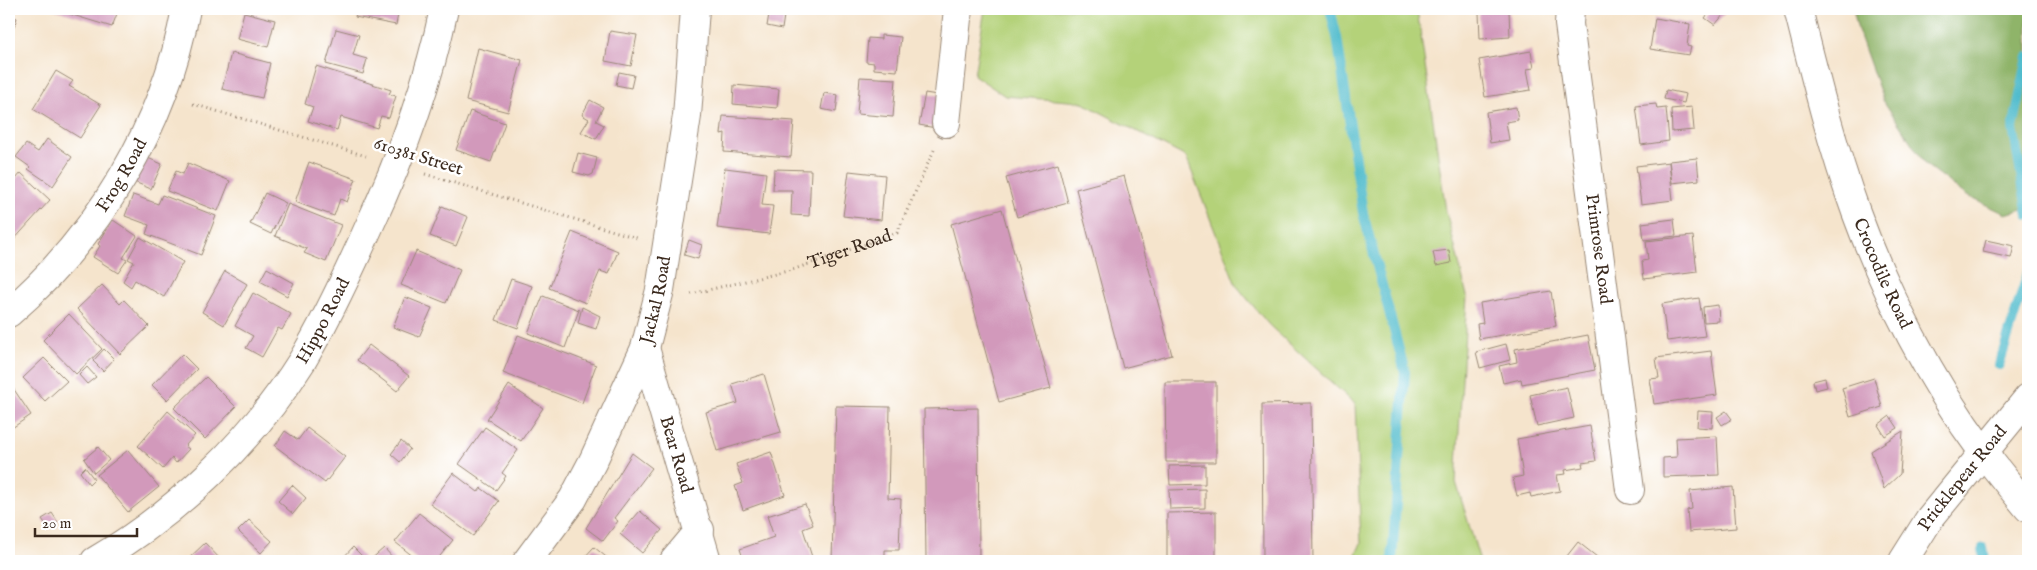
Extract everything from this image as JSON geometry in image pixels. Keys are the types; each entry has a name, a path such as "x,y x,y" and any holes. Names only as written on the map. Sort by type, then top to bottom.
{"street":[{"name":"Frog Road","path":"9,313 34,291 81,237 121,182 143,140 161,95 181,34 186,9"},
{"name":"Hippo Road","path":"95,561 149,526 183,498 253,426 283,389 302,360 344,282 397,165 416,114 444,9"},
{"name":"Jackal Road","path":"527,561 573,499 593,461 645,348 667,247 687,116 694,9"},
{"path":"946,123 958,9"},
{"name":"Primrose Road","path":"1570,9 1569,24 1630,490"},
{"name":"Crocodile Road","path":"1798,9 1818,89 1856,212 1904,319 1935,378 1983,451 2028,508"},
{"name":"Bear Road","path":"645,348 700,530 707,561"},
{"name":"Pricklepear Road","path":"1903,561 1930,518 2028,398"},
{"path":"674,561 700,530"}],"path":[{"name":"610381 Street","path":"161,95 667,247"},
{"name":"Tiger Road","path":"656,302 792,270 897,233 946,123"}],"green space":[{"path":"985,9 1417,9 1446,211 1467,296 1456,482 1480,561 1353,561 1361,543 1355,404 1269,325 1236,285 1186,157 1081,102 1005,96 974,75"},
{"path":"1853,9 2028,9 2028,207 2006,214 1967,196 1926,165 1883,100 1858,30"}],"building":[{"path":"53,9 130,9 125,13 118,11 112,27"},
{"path":"357,9 399,9 396,25 355,17"},
{"path":"1712,9 1728,9 1715,25 1705,18"},
{"path":"1509,10 1510,37 1480,39 1479,12"},
{"path":"244,12 275,20 268,47 237,39"},
{"path":"769,14 784,16 782,29 767,26"},
{"path":"9,15 17,18 9,42"},
{"path":"1655,18 1690,24 1687,46 1691,47 1689,55 1650,49"},
{"path":"336,29 359,35 353,55 367,59 363,74 326,64"},
{"path":"610,31 637,35 631,66 605,61"},
{"path":"881,35 901,37 897,71 874,69 874,63 866,62 868,38 881,39"},
{"path":"478,48 522,60 508,112 466,101"},
{"path":"1531,51 1534,68 1527,69 1531,90 1485,97 1479,60"},
{"path":"231,53 270,63 262,98 222,89"},
{"path":"316,66 391,90 389,94 396,96 389,118 381,116 377,128 341,117 337,130 308,121 313,107 305,104"},
{"path":"56,71 73,81 69,86 101,105 80,138 33,109"},
{"path":"619,72 634,75 631,88 616,85"},
{"path":"860,77 896,79 893,117 857,114"},
{"path":"734,85 779,89 777,108 733,104"},
{"path":"1666,90 1686,94 1684,103 1664,99"},
{"path":"824,93 838,95 836,112 821,109"},
{"path":"925,93 943,96 936,128 919,125"},
{"path":"590,100 603,107 596,121 604,125 596,139 581,132 589,119 582,115"},
{"path":"1656,104 1657,109 1666,108 1669,141 1641,145 1636,106"},
{"path":"1516,107 1518,120 1506,122 1509,140 1490,143 1486,112"},
{"path":"1692,107 1694,130 1672,132 1671,109"},
{"path":"470,111 505,123 491,162 456,150"},
{"path":"723,116 794,121 791,157 724,152 725,133 721,134"},
{"path":"47,139 72,157 53,186 28,169 30,167 16,157 26,144 38,152"},
{"path":"578,153 597,158 593,174 589,176 573,172"},
{"path":"143,156 162,164 151,189 132,181"},
{"path":"1697,158 1699,180 1672,183 1669,161"},
{"path":"309,162 356,179 347,202 340,199 334,216 295,202"},
{"path":"1669,162 1673,200 1641,204 1636,166"},
{"path":"188,163 230,181 218,211 167,191 176,171 183,174"},
{"path":"1058,164 1068,203 1017,217 1006,178"},
{"path":"725,168 766,173 762,205 773,206 769,234 717,228"},
{"path":"774,169 811,170 809,216 791,215 792,190 773,190"},
{"path":"849,171 885,175 881,220 843,216"},
{"path":"21,173 50,200 11,243 9,241 9,187"},
{"path":"1124,176 1172,355 1123,368 1076,189"},
{"path":"265,193 286,203 271,234 250,224"},
{"path":"133,195 158,204 162,195 216,216 201,255 146,234 149,225 125,216"},
{"path":"288,204 341,225 326,262 304,253 307,249 275,236"},
{"path":"442,206 468,217 456,246 430,236"},
{"path":"1002,209 1051,388 999,402 951,224"},
{"path":"1674,219 1676,236 1644,240 1642,223"},
{"path":"113,220 137,236 123,258 127,260 118,273 93,257 100,246 98,244"},
{"path":"572,232 618,251 609,274 600,271 586,303 549,288"},
{"path":"1693,236 1697,272 1644,279 1642,261 1648,260 1646,241"},
{"path":"140,237 183,262 164,297 135,280 131,287 123,281 134,262 128,259"},
{"path":"689,240 702,245 698,259 684,255"},
{"path":"1986,240 2014,246 2011,258 1983,252"},
{"path":"1449,250 1451,263 1436,266 1433,252"},
{"path":"416,251 460,270 446,303 401,285"},
{"path":"267,268 294,283 287,296 260,281"},
{"path":"225,271 247,284 224,325 202,312"},
{"path":"511,279 532,286 518,328 496,320"},
{"path":"102,285 120,304 124,300 149,326 120,354 77,309"},
{"path":"1551,291 1556,326 1479,339 1477,324 1483,323 1480,303"},
{"path":"253,293 291,314 282,330 278,328 262,357 246,348 253,336 235,326"},
{"path":"543,296 579,310 565,348 528,333"},
{"path":"405,297 432,308 419,337 393,327"},
{"path":"1699,298 1705,336 1667,341 1662,304"},
{"path":"1718,305 1719,321 1704,322 1703,307"},
{"path":"582,307 600,316 596,329 578,323"},
{"path":"69,314 102,349 76,374 43,340"},
{"path":"518,335 596,365 582,403 503,373"},
{"path":"1588,335 1595,370 1522,384 1521,379 1503,383 1499,366 1517,362 1515,349"},
{"path":"1506,344 1510,360 1480,368 1476,352"},
{"path":"369,345 409,376 397,391 357,360"},
{"path":"104,349 114,359 103,371 93,361"},
{"path":"1711,351 1717,395 1654,404 1650,379 1659,378 1656,358"},
{"path":"182,354 197,369 167,400 152,385"},
{"path":"44,358 67,381 45,401 23,378"},
{"path":"87,367 96,377 87,384 79,375"},
{"path":"764,374 781,432 717,451 706,412 738,403 732,384"},
{"path":"206,377 236,407 205,439 174,408"},
{"path":"1825,378 1827,387 1815,390 1813,381"},
{"path":"1874,378 1882,407 1850,417 1842,388"},
{"path":"9,382 31,415 9,430"},
{"path":"1165,382 1216,382 1216,462 1166,462"},
{"path":"509,385 543,408 521,441 487,419"},
{"path":"1567,387 1574,418 1537,426 1530,395"},
{"path":"1311,403 1313,561 1263,561 1262,404"},
{"path":"836,406 890,407 888,498 901,499 899,550 885,550 885,561 832,561"},
{"path":"978,408 979,558 926,559 924,409"},
{"path":"168,411 195,435 185,446 189,449 176,463 172,458 163,469 138,446"},
{"path":"1698,411 1713,412 1712,428 1697,427"},
{"path":"1726,411 1732,419 1722,425 1717,417"},
{"path":"1890,416 1898,428 1885,436 1878,425"},
{"path":"1590,426 1596,461 1582,463 1583,467 1565,470 1566,474 1557,475 1560,491 1531,497 1530,493 1517,496 1513,478 1523,476 1517,439"},
{"path":"485,427 518,450 502,473 506,476 496,490 459,464"},
{"path":"307,428 345,457 325,483 275,446 285,431 298,440"},
{"path":"1903,431 1900,474 1884,489 1871,451"},
{"path":"1717,436 1719,475 1663,477 1663,458 1677,457 1676,438"},
{"path":"401,441 410,449 400,462 391,454"},
{"path":"98,447 109,460 94,473 84,459"},
{"path":"128,450 159,487 128,512 97,475"},
{"path":"771,452 785,495 743,510 735,486 743,483 736,464"},
{"path":"632,453 652,468 614,518 618,521 603,541 586,528"},
{"path":"1205,465 1205,484 1170,485 1169,466"},
{"path":"85,467 94,479 89,484 80,472"},
{"path":"453,473 478,492 481,488 499,501 473,536 430,504"},
{"path":"292,485 306,498 293,514 278,501"},
{"path":"1733,487 1736,528 1689,532 1687,510 1692,509 1690,491"},
{"path":"1205,489 1205,508 1170,509 1169,490"},
{"path":"805,504 813,525 803,529 813,560 744,561 740,549 774,537 767,516"},
{"path":"640,511 662,530 642,553 620,534"},
{"path":"1216,512 1216,561 1167,561 1167,513"},
{"path":"52,513 58,522 49,529 42,519"},
{"path":"419,513 453,540 436,561 419,561 395,542"},
{"path":"249,520 272,541 261,553 238,531"},
{"path":"1578,542 1602,561 1563,561"},
{"path":"205,543 222,561 186,561"},
{"path":"353,547 363,557 359,561 345,561 342,559"},
{"path":"594,547 611,561 581,561"},
{"path":"384,548 396,561 369,561"}],"waterway":[{"path":"1330,9 1337,37 1363,213 1405,372 1392,561"},
{"path":"2028,57 2013,128 2028,215"},
{"path":"1999,365 2028,273"},
{"path":"1983,548 1985,561"}]}
